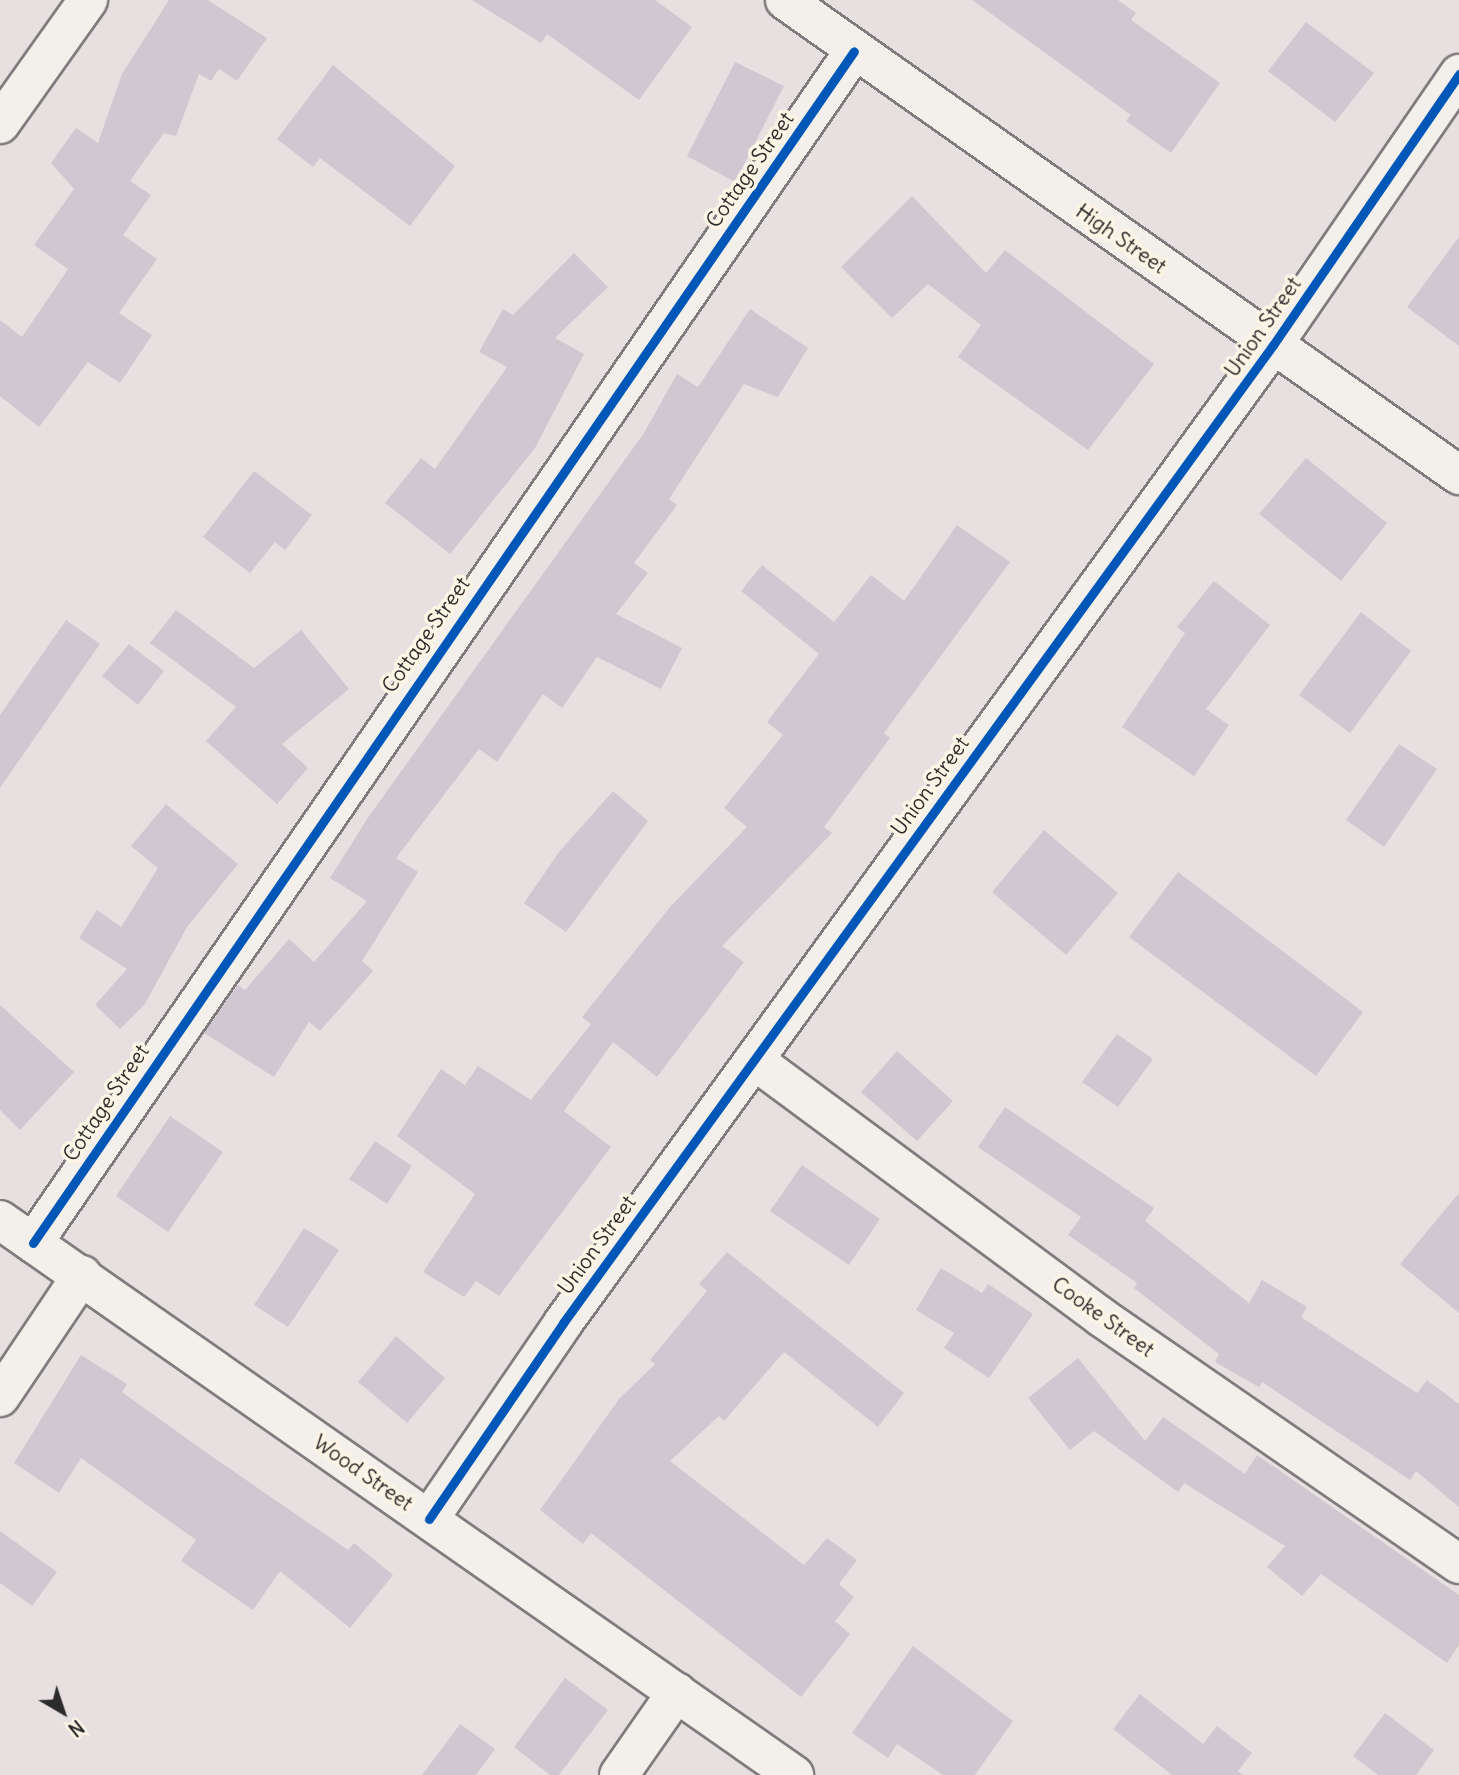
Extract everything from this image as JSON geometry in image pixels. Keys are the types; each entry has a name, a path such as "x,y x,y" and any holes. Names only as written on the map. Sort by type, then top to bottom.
{"street":[{"path":"0,124 88,0"},
{"name":"High Street","path":"785,0 1459,475"},
{"name":"Cottage Street","path":"33,1243 854,51"},
{"name":"Union Street","path":"429,1519 754,1060 1273,345 1459,74"},
{"name":"Cooke Street","path":"754,1060 1101,1317 1459,1564"},
{"name":"Wood Street","path":"0,1220 794,1775"},
{"path":"0,1397 82,1275"},
{"path":"619,1775 677,1692"}],"building":[{"path":"169,0 208,0 267,38 237,81 219,69 211,81 199,74 176,136 164,133 130,181 151,195 123,235 157,259 119,313 152,335 120,383 88,362 39,427 0,396 0,320 22,337 68,269 34,245 74,189 51,163 76,128 98,143 122,74"},
{"path":"472,0 655,0 692,27 639,100 547,34 541,43"},
{"path":"972,0 1118,0 1136,13 1131,20 1220,83 1171,153 1126,121 1131,115"},
{"path":"1306,22 1374,73 1335,122 1268,71"},
{"path":"735,62 784,86 735,182 687,156"},
{"path":"333,65 455,166 410,226 320,158 313,167 277,139"},
{"path":"912,196 986,273 1005,250 1154,364 1088,450 958,357 981,325 928,284 892,318 841,267"},
{"path":"1459,237 1459,346 1407,307"},
{"path":"574,253 608,287 555,338 584,354 535,448 450,554 385,503 421,458 435,469 507,367 479,352 503,309 513,315"},
{"path":"750,309 808,348 778,397 744,384 669,499 677,505 634,563 648,573 616,614 682,648 661,689 597,657 562,708 543,694 497,762 479,749 396,858 418,872 362,961 373,971 320,1031 309,1022 274,1077 204,1033 238,985 245,990 289,939 314,962 367,901 330,878 367,819 644,433 677,374 698,387"},
{"path":"1306,458 1387,523 1341,581 1259,514"},
{"path":"254,471 312,515 285,550 275,542 250,573 203,537"},
{"path":"957,525 1010,562 884,733 890,738 824,827 832,833 722,946 744,962 657,1077 613,1042 564,1111 611,1147 499,1296 476,1281 464,1297 423,1272 475,1194 397,1136 441,1069 465,1085 478,1066 531,1100 591,1024 582,1017 670,907 747,827 724,808 783,735 767,722 819,654 741,591 762,565 834,622 871,575 904,601"},
{"path":"1214,581 1270,625 1206,709 1229,725 1194,776 1122,727 1185,633 1177,627"},
{"path":"176,610 254,668 301,630 349,689 282,744 308,768 277,804 206,741 236,707 150,643"},
{"path":"1361,612 1411,651 1350,733 1299,695"},
{"path":"66,620 100,644 0,788 0,715"},
{"path":"129,644 164,671 138,705 102,676"},
{"path":"1399,744 1437,769 1384,847 1346,820"},
{"path":"613,791 648,821 566,932 524,903 559,852"},
{"path":"166,804 238,864 187,927 145,1004 120,1029 95,1005 127,969 79,938 97,910 121,927 158,868 131,846"},
{"path":"1044,830 1118,893 1066,955 992,892"},
{"path":"1178,872 1363,1012 1316,1076 1129,937"},
{"path":"0,1005 74,1072 20,1130 0,1110"},
{"path":"1117,1034 1153,1059 1118,1107 1082,1082"},
{"path":"897,1051 953,1101 917,1141 861,1092"},
{"path":"1005,1107 1154,1208 1145,1221 1249,1303 1262,1280 1307,1307 1301,1317 1417,1393 1427,1380 1459,1404 1459,1507 1416,1471 1410,1480 1262,1382 1259,1387 1215,1362 1219,1354 1134,1288 1137,1283 1068,1235 1081,1217 978,1147"},
{"path":"170,1116 223,1152 168,1232 116,1196"},
{"path":"375,1141 412,1166 387,1204 349,1179"},
{"path":"802,1165 880,1219 849,1265 770,1211"},
{"path":"1459,1193 1459,1313 1400,1264"},
{"path":"304,1228 339,1250 288,1327 254,1305"},
{"path":"727,1252 904,1393 878,1427 784,1352 724,1421 719,1416 670,1461 804,1565 827,1538 857,1560 839,1584 854,1597 835,1621 850,1634 801,1697 591,1533 583,1544 540,1510 619,1399 655,1364 650,1360 707,1291 699,1284"},
{"path":"941,1268 982,1293 988,1284 1033,1314 989,1378 944,1348 954,1333 916,1310"},
{"path":"396,1336 445,1378 407,1423 358,1382"},
{"path":"81,1355 127,1384 122,1392 204,1451 348,1550 354,1543 393,1575 350,1628 280,1571 253,1610 181,1561 196,1540 81,1458 59,1493 14,1463"},
{"path":"1078,1358 1145,1441 1163,1417 1245,1474 1257,1455 1459,1595 1459,1645 1447,1663 1321,1574 1302,1596 1267,1567 1285,1546 1184,1483 1178,1492 1094,1431 1070,1450 1028,1398"},
{"path":"0,1531 57,1572 32,1606 0,1583"},
{"path":"913,1646 1013,1721 975,1775 943,1775 897,1744 888,1758 852,1733"},
{"path":"565,1678 608,1710 559,1775 550,1775 514,1747"},
{"path":"1140,1694 1203,1744 1217,1726 1252,1753 1238,1771 1243,1775 1172,1775 1113,1729"},
{"path":"1385,1713 1434,1750 1416,1775 1378,1775 1353,1756"},
{"path":"460,1724 495,1749 476,1775 422,1775"}],"cycle path":[{"path":"33,1243 854,51"},
{"path":"429,1519 563,1323 1273,345 1459,74"}]}
